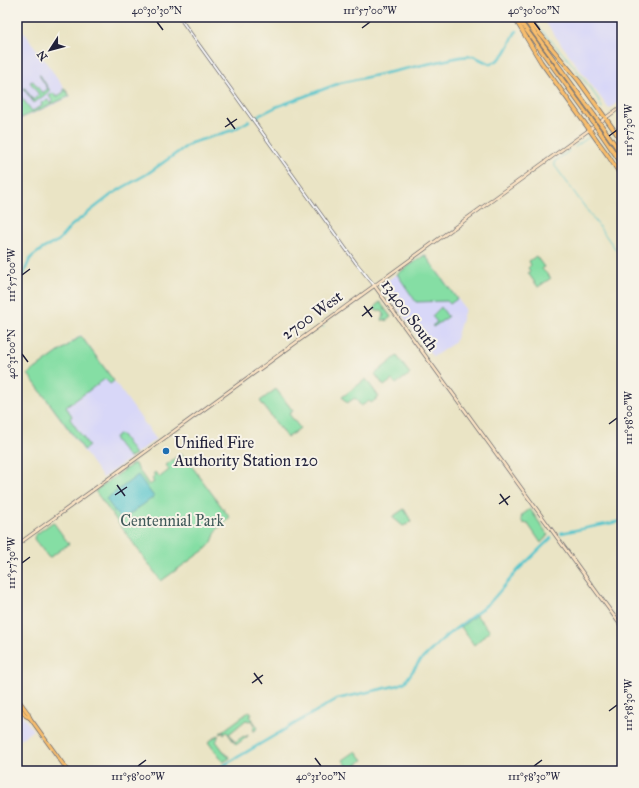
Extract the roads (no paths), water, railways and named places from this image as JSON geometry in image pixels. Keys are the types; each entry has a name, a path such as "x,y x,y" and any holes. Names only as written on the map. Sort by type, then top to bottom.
{"highway":[{"path":"514,17 541,62 622,177"},
{"path":"517,17 592,117"},
{"path":"523,17 602,131 622,155"},
{"path":"526,17 574,74 622,141"},
{"path":"602,131 622,164"}],"main road":[{"name":"2700 West","path":"17,545 622,106"},
{"name":"13400 South","path":"374,285 622,627"},
{"path":"17,698 68,771"},
{"path":"17,704 26,716 30,718"},
{"path":"614,771 622,766"}],"street":[{"name":"13400 South","path":"179,17 356,263 374,285"}],"water":[{"path":"138,475 154,497 121,520 106,499"}],"waterway":[{"path":"532,20 539,17"},
{"path":"537,25 572,64 598,99 602,108"},
{"path":"256,117 276,107 340,83 460,57 473,56 490,64 503,56 517,31"},
{"path":"17,282 24,273 30,259 34,255 58,241 71,226 111,195 147,174 191,143 233,130 249,121"},
{"path":"575,147 589,137"},
{"path":"569,151 554,162 555,166 622,258"},
{"path":"561,533 622,521"},
{"path":"214,771 337,699 399,685 405,682 419,662 446,636 493,599 518,570 551,538"}],"place":[{"name":"Unified Fire Authority Station 120","path":"166,451"}],"park label":[{"name":"Centennial Park","path":"172,520"}]}
